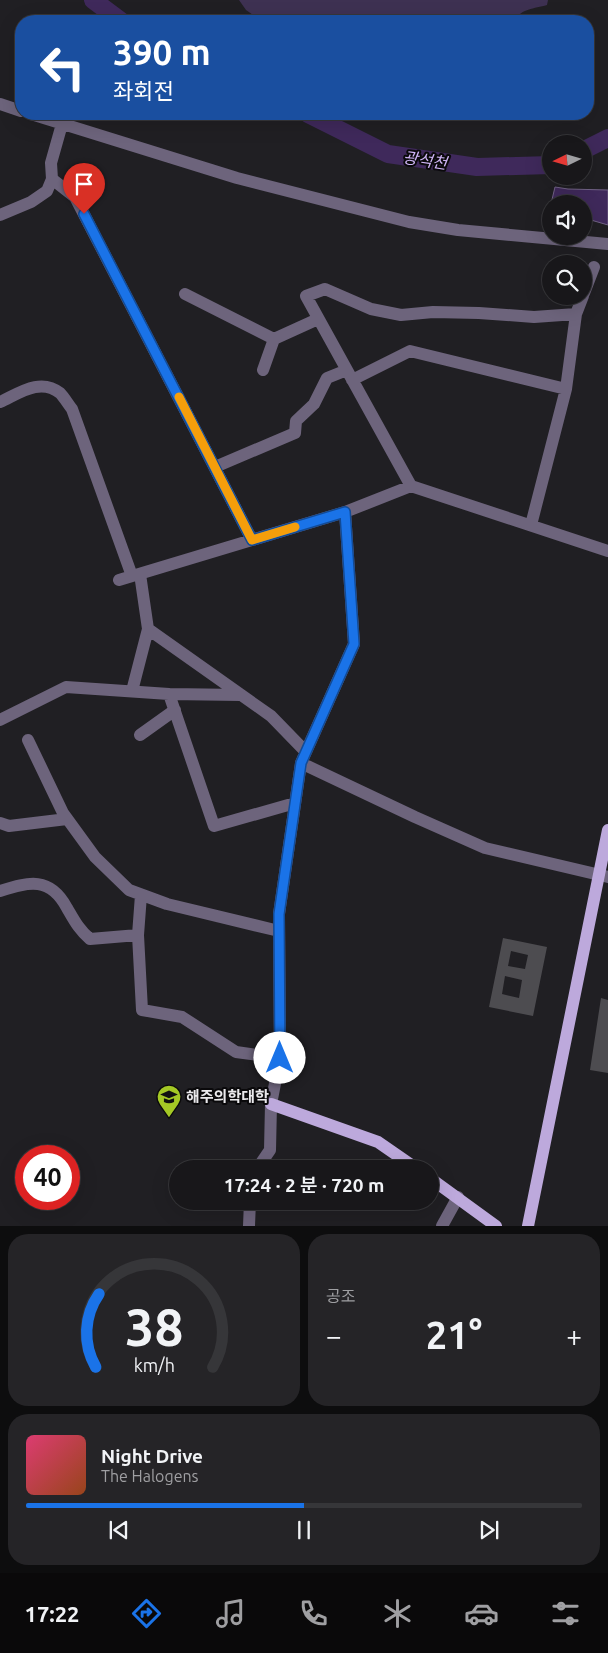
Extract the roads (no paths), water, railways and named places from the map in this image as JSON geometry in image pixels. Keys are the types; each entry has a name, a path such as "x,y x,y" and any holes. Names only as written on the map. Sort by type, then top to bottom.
{"main road":[{"path":"528,1226 603,876 608,830"},
{"path":"270,1104 378,1142 404,1160"},
{"path":"439,1184 496,1226"}],"street":[{"path":"0,104 15,109"},
{"path":"50,120 237,178 409,222 458,230 608,244"},
{"path":"0,215 31,202 46,191 52,179 51,163 62,124"},
{"path":"52,179 76,197 252,540"},
{"path":"592,272 594,267"},
{"path":"411,486 306,296 325,289 371,309 401,315 432,312 534,317 576,314"},
{"path":"185,294 274,339"},
{"path":"531,526 566,388 576,314 579,305"},
{"path":"263,370 274,339 318,319"},
{"path":"215,467 295,432 296,421 314,404 327,378 350,375 410,351 566,388"},
{"path":"0,402 26,388 46,386 60,393 72,409 136,575 148,629 132,691"},
{"path":"119,580 345,512 411,486 608,551"},
{"path":"264,1160 270,1150 270,1104 280,1058 279,914 295,803 303,758 354,644 345,512"},
{"path":"148,629 271,716 303,758 466,841 485,848 603,876"},
{"path":"0,720 66,687 169,694 241,696"},
{"path":"169,694 214,826 295,803"},
{"path":"140,735 174,710"},
{"path":"28,740 67,820 95,857 129,890 167,904 279,931"},
{"path":"0,823 9,826 67,820"},
{"path":"0,890 22,884 36,883 51,888 63,900 80,930 90,939 138,936"},
{"path":"141,895 138,936 142,1010 182,1017 236,1052 280,1058"},
{"path":"442,1226 458,1197"},
{"path":"249,1226 250,1210"}],"waterway":[{"name":"광석천","path":"93,0 113,15"},
{"name":"광석천","path":"320,120 388,154 477,167 542,165"},
{"name":"광석천","path":"592,146 608,138"}],"place":[{"name":"해주의학대학","path":"169,1118"}]}
